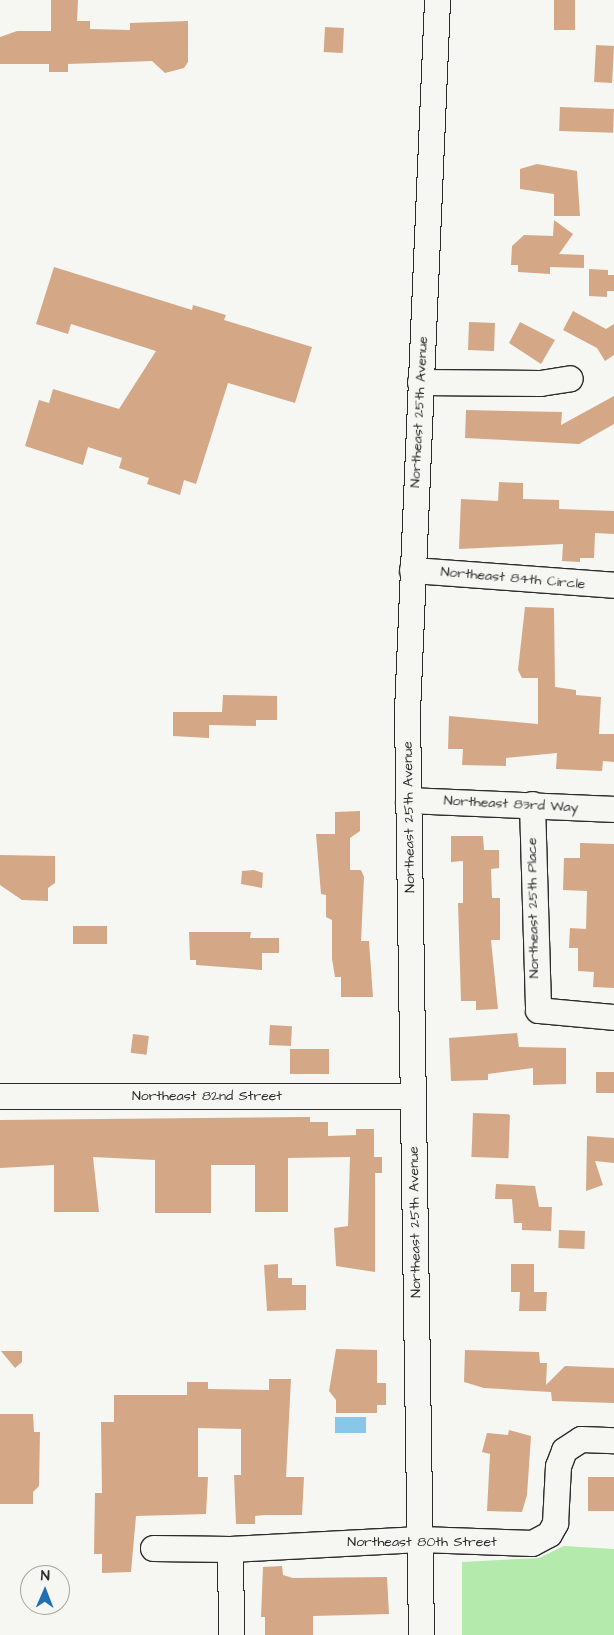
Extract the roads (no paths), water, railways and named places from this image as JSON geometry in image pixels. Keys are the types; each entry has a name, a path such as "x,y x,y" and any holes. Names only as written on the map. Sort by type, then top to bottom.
{"street":[{"name":"Northeast 25th Avenue","path":"421,1635 408,800 412,570 437,0"},
{"path":"420,382 540,383 570,378"},
{"name":"Northeast 84th Circle","path":"412,570 614,585"},
{"name":"Northeast 83rd Way","path":"408,800 614,809"},
{"name":"Northeast 25th Place","path":"532,804 534,999 538,1010 614,1017"},
{"name":"Northeast 82nd Street","path":"0,1096 413,1096"},
{"name":"Northeast 80th Street","path":"153,1548 230,1549 420,1540 540,1541 555,1523 558,1466 564,1450 581,1439 614,1440"},
{"path":"230,1549 231,1635"}],"water":[{"path":"335,1417 366,1417 366,1433 335,1433"}]}
